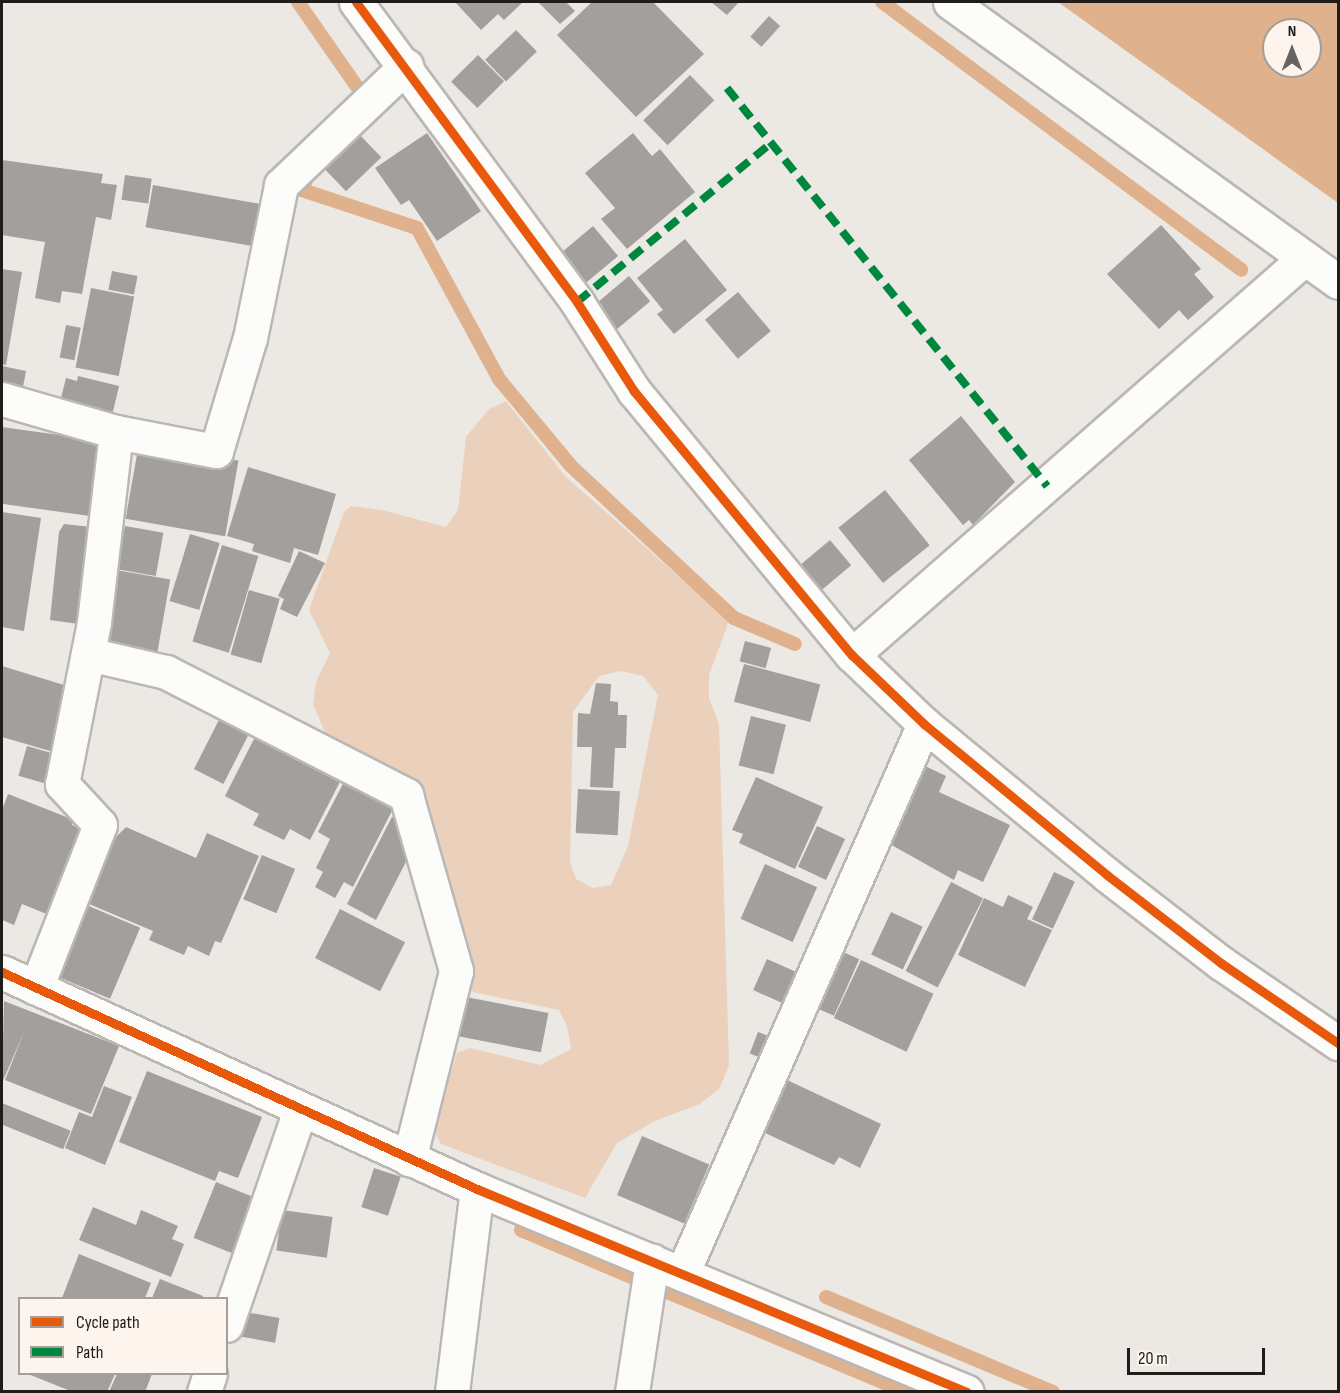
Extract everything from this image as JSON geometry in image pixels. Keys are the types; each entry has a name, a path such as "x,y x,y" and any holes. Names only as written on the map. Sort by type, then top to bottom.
{"street":[{"path":"356,2 406,66 577,302 634,391 852,655 924,724 1202,949 1338,1043"},
{"path":"950,2 1338,282"},
{"path":"2,399 116,432 216,451 250,338 281,185 406,66"},
{"path":"852,655 1305,258"},
{"path":"36,988 100,825 62,784 88,654 116,432"},
{"path":"88,654 166,672 406,795 456,971 409,1159"},
{"path":"682,1274 924,724"},
{"path":"2,972 477,1189 967,1392"},
{"path":"228,1319 300,1110"},
{"path":"452,1392 477,1189"},
{"path":"632,1392 652,1261"},
{"path":"204,1392 210,1375"}],"shaded area":[{"path":"1058,2 1338,2 1338,203"},
{"path":"506,401 565,476 729,621 709,675 709,698 719,724 729,1065 720,1088 700,1104 655,1121 617,1143 585,1198 441,1144 434,1130 457,1053 470,1048 540,1065 571,1049 567,1026 559,1010 473,992 469,986 468,943 427,808 416,789 328,739 313,704 316,682 330,653 309,610 344,512 351,506 382,510 446,527 458,510 466,437 489,409","holes":["621,671 643,676 658,695 628,846 611,885 593,888 576,879 570,862 573,712 599,676"]}],"building":[{"path":"455,2 523,2 504,20 498,14 481,30"},
{"path":"538,2 566,2 575,11 560,24"},
{"path":"592,2 653,2 704,54 636,117 557,35"},
{"path":"711,2 739,2 727,15"},
{"path":"769,16 780,26 761,47 750,37"},
{"path":"516,30 537,52 506,81 485,60"},
{"path":"478,55 504,81 477,108 451,82"},
{"path":"690,75 714,100 668,145 643,120"},
{"path":"357,132 381,157 346,191 322,166"},
{"path":"427,133 481,211 437,241 409,200 401,205 375,168"},
{"path":"633,133 652,156 660,149 695,192 627,249 601,219 615,208 585,173"},
{"path":"2,160 103,174 101,183 117,185 111,220 96,217 82,294 62,291 60,303 35,298 45,242 2,235"},
{"path":"125,175 152,179 148,204 122,200"},
{"path":"153,185 262,204 255,247 146,227"},
{"path":"1161,225 1201,269 1194,274 1214,297 1188,320 1179,310 1159,329 1107,274"},
{"path":"593,226 618,256 585,284 560,254"},
{"path":"685,239 727,290 674,334 657,314 663,310 637,278"},
{"path":"2,269 22,272 6,365 2,364"},
{"path":"112,271 138,276 134,295 108,290"},
{"path":"629,276 650,301 614,331 593,306"},
{"path":"91,288 134,296 119,376 76,368"},
{"path":"738,292 771,331 738,359 705,320"},
{"path":"66,325 81,328 74,360 60,357"},
{"path":"2,366 26,371 23,387 2,383"},
{"path":"78,376 119,386 111,420 60,402 66,378 77,381"},
{"path":"961,416 1015,482 973,525 969,520 963,525 909,460"},
{"path":"2,427 106,442 95,517 2,504"},
{"path":"139,443 238,461 225,536 126,519"},
{"path":"248,467 336,494 318,555 294,548 290,563 252,551 254,544 227,536"},
{"path":"885,490 930,545 883,583 838,528"},
{"path":"2,512 41,518 24,631 2,627"},
{"path":"64,524 100,528 86,625 50,620 59,532"},
{"path":"125,526 163,533 156,576 117,569"},
{"path":"190,534 220,543 199,610 170,601"},
{"path":"830,540 851,565 821,590 800,565"},
{"path":"222,545 258,556 229,653 192,642"},
{"path":"299,551 325,563 297,617 280,609 284,599 278,596"},
{"path":"116,570 170,580 157,654 103,645"},
{"path":"249,590 280,599 261,663 231,654"},
{"path":"745,641 771,648 766,668 740,661"},
{"path":"744,664 820,684 810,722 734,702"},
{"path":"2,666 77,689 57,753 2,737"},
{"path":"596,683 611,684 610,701 618,702 618,715 627,715 626,748 615,748 613,788 590,787 592,747 577,747 578,713 590,714"},
{"path":"223,712 252,727 223,784 194,769"},
{"path":"751,716 786,725 774,774 739,765"},
{"path":"258,731 344,774 310,840 290,829 284,840 253,825 259,814 225,796"},
{"path":"27,746 62,756 53,786 18,776"},
{"path":"925,766 946,776 939,792 1010,825 983,882 958,870 954,880 888,843"},
{"path":"347,776 397,801 353,887 344,882 335,898 315,887 323,872 316,868 330,839 318,832"},
{"path":"756,777 823,807 795,869 739,843 743,834 732,830"},
{"path":"578,789 620,791 618,835 576,833"},
{"path":"8,794 74,820 72,825 87,832 54,917 22,904 14,925 2,920 2,810"},
{"path":"392,817 404,824 412,850 376,920 347,904"},
{"path":"817,826 845,839 826,880 798,867"},
{"path":"126,827 196,858 207,833 259,856 221,943 215,941 209,956 188,946 184,955 149,940 153,931 82,901 111,834 116,837"},
{"path":"262,855 295,869 276,913 243,899"},
{"path":"765,864 817,887 793,942 741,919"},
{"path":"1054,872 1075,882 1053,929 1032,919"},
{"path":"951,882 983,898 938,987 906,971"},
{"path":"1008,895 1033,907 1027,919 1052,930 1025,987 958,955 984,898 1003,907"},
{"path":"84,904 140,928 110,999 54,975"},
{"path":"340,909 405,942 380,991 315,958"},
{"path":"891,912 923,927 903,969 871,955"},
{"path":"841,951 859,959 834,1016 816,1008"},
{"path":"767,959 796,972 782,1003 753,990"},
{"path":"861,960 934,994 906,1052 834,1018"},
{"path":"466,997 548,1013 541,1052 458,1036"},
{"path":"4,1001 119,1046 91,1114 5,1080 24,1032 2,1083"},
{"path":"758,1032 771,1037 763,1058 750,1053"},
{"path":"147,1071 262,1117 238,1178 219,1171 215,1181 119,1142"},
{"path":"787,1080 881,1124 860,1168 839,1157 834,1165 763,1132"},
{"path":"104,1086 132,1097 105,1165 65,1148 79,1112 92,1117"},
{"path":"2,1103 71,1131 63,1149 2,1125"},
{"path":"642,1136 709,1165 684,1223 617,1195"},
{"path":"374,1168 401,1177 388,1216 361,1207"},
{"path":"216,1182 254,1197 232,1253 194,1238"},
{"path":"93,1207 136,1225 141,1210 178,1226 172,1239 184,1244 171,1277 79,1240"},
{"path":"282,1210 333,1217 327,1258 276,1251"},
{"path":"79,1254 151,1283 145,1297 62,1297"},
{"path":"160,1279 203,1296 203,1297 152,1297"},
{"path":"245,1312 279,1318 275,1343 241,1337"},
{"path":"30,1375 115,1375 107,1392 73,1392"},
{"path":"117,1375 152,1375 145,1392 109,1392"}],"waterway":[{"path":"298,2 357,87"},
{"path":"882,2 1241,270"},
{"path":"309,172 302,190 417,228 499,379 571,466 734,618 795,644"},
{"path":"521,1230 638,1280"},
{"path":"660,1289 906,1392"},
{"path":"826,1297 1053,1392"}],"marked path":[{"path":"727,88 1047,486"},
{"path":"577,302 771,143"}],"cycle path":[{"path":"356,2 577,302 634,391 852,655 924,724 1107,875 1221,963 1338,1043"},
{"path":"2,972 477,1189 967,1392"}]}
